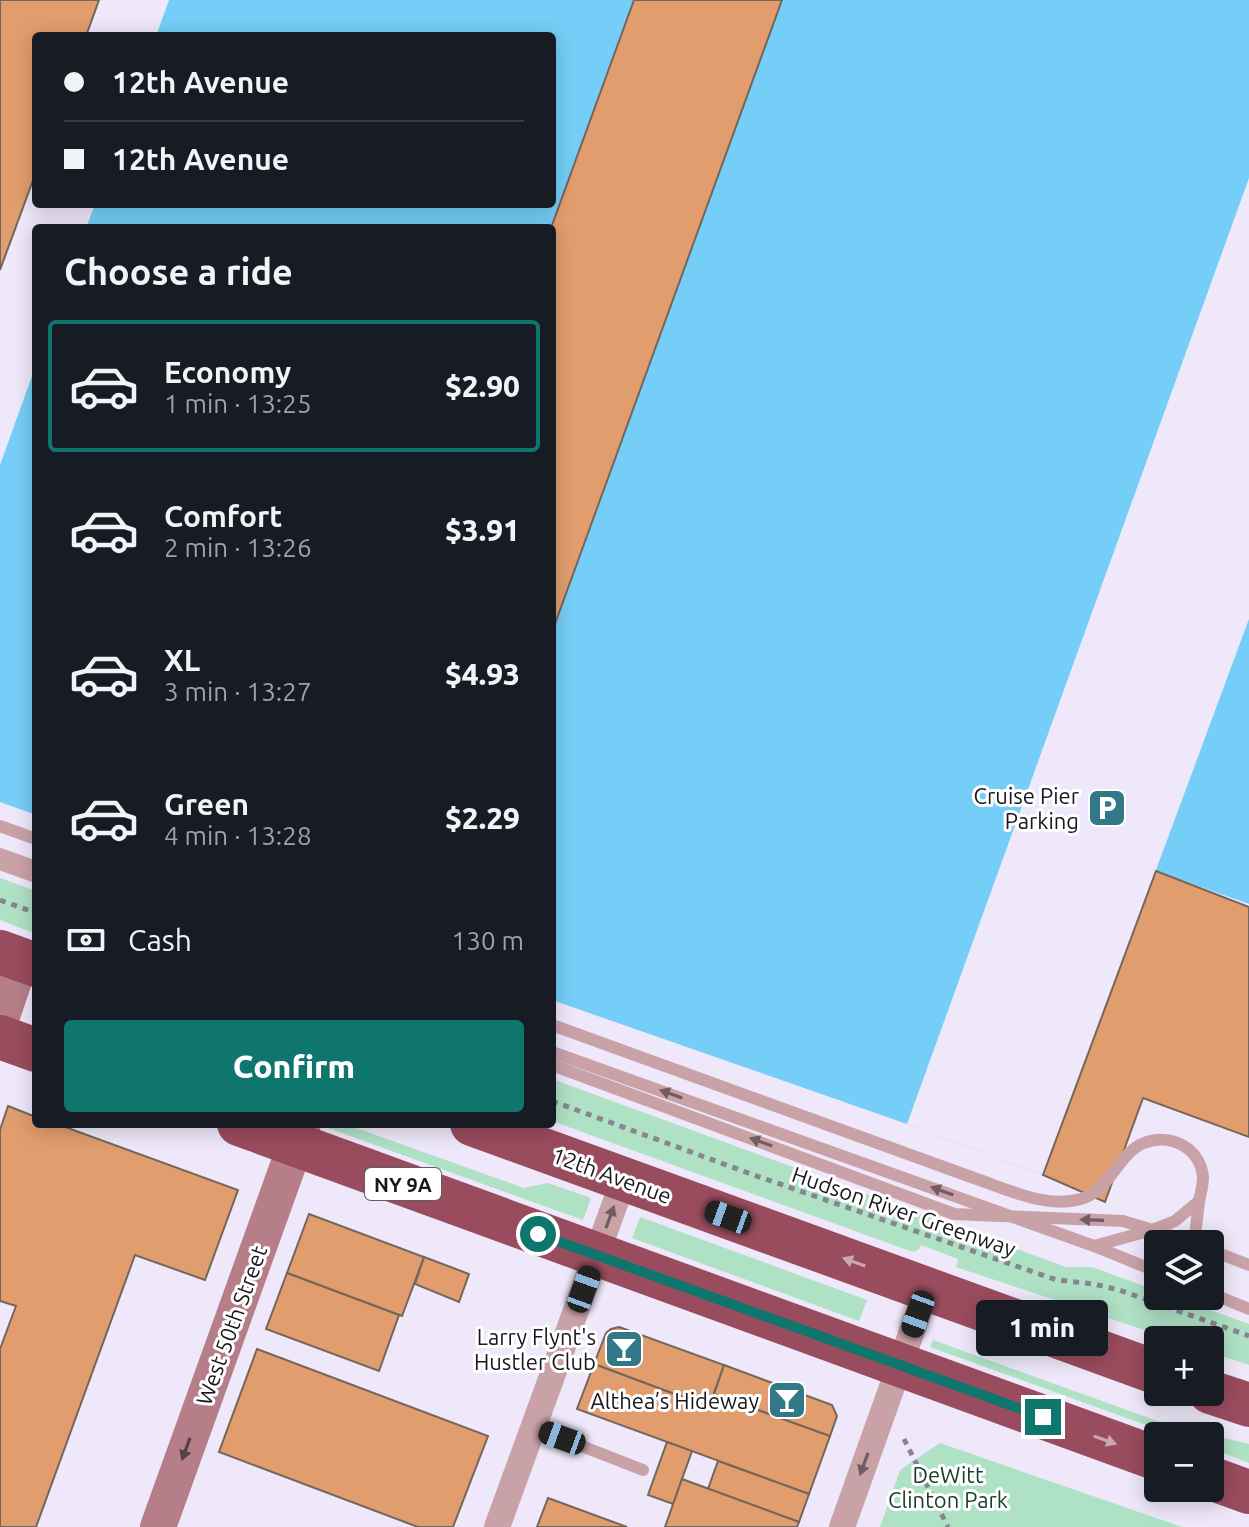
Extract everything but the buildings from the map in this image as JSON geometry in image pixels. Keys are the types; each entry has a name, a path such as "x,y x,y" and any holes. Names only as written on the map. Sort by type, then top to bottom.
{"highway":[{"path":"0,1037 32,1049"},
{"name":"NY 9A","path":"263,1128 299,1134 596,1255 1144,1454"},
{"name":"12th Avenue","path":"483,1128 1144,1368"},
{"path":"1224,1397 1249,1405"},
{"path":"1224,1483 1249,1492"}],"main road":[{"path":"0,1022 19,959"},
{"name":"West 50th Street","path":"158,1527 299,1134"}],"street":[{"path":"497,1527 624,1179"},
{"path":"842,1527 927,1289"}],"lane":[{"path":"0,826 32,838"},
{"path":"0,854 32,866"},
{"path":"0,864 32,876"},
{"path":"556,1026 1038,1199 1061,1202 1083,1199 1099,1189 1132,1150 1151,1141 1173,1141 1185,1146 1201,1167 1203,1180 1196,1230"},
{"path":"556,1053 1144,1266"},
{"path":"556,1066 954,1214 1123,1221 1151,1230"},
{"path":"1094,1246 1175,1221 1199,1201"},
{"path":"1224,1255 1249,1265"},
{"path":"1224,1299 1249,1309"},
{"path":"533,1427 643,1470"}],"path":[{"path":"0,900 32,912"},
{"name":"Hudson River Greenway","path":"556,1102 795,1190 1045,1276 1119,1290 1249,1336"},
{"path":"904,1439 948,1527"}],"green space":[{"path":"0,878 32,890 32,932 0,920"},
{"path":"556,1080 1066,1267 1092,1267 1144,1286 1144,1310 1210,1310 1249,1324 1249,1365 1224,1357 1224,1326 1144,1326 1144,1330 956,1267 958,1259 921,1245 914,1252 556,1122"},
{"path":"328,1128 356,1128 524,1188 548,1183 591,1198 583,1220"},
{"path":"640,1217 867,1300 859,1321 632,1238"},
{"path":"933,1340 1160,1422 1144,1424 930,1347"},
{"path":"1224,1438 1249,1444 1249,1463 1224,1453"},
{"name":"DeWitt Clinton Park","path":"940,1443 1182,1527 880,1527 900,1470"}],"water":[{"path":"0,0 1249,0 1249,904 1156,871 1043,1175 556,1001 556,224 32,224 32,814 0,802"}],"pier":[{"path":"0,0 169,0 157,32 32,32 32,208 94,208 88,224 32,224 32,376 0,465"},
{"path":"1249,178 1249,619 1043,1175 907,1124"}],"place":[{"name":"Cruise Pier Parking","path":"1107,808"},
{"name":"Larry Flynt's Hustler Club","path":"624,1349"},
{"name":"Althea’s Hideway","path":"787,1400"}],"route":[{"path":"538,1234 1043,1417"}]}
